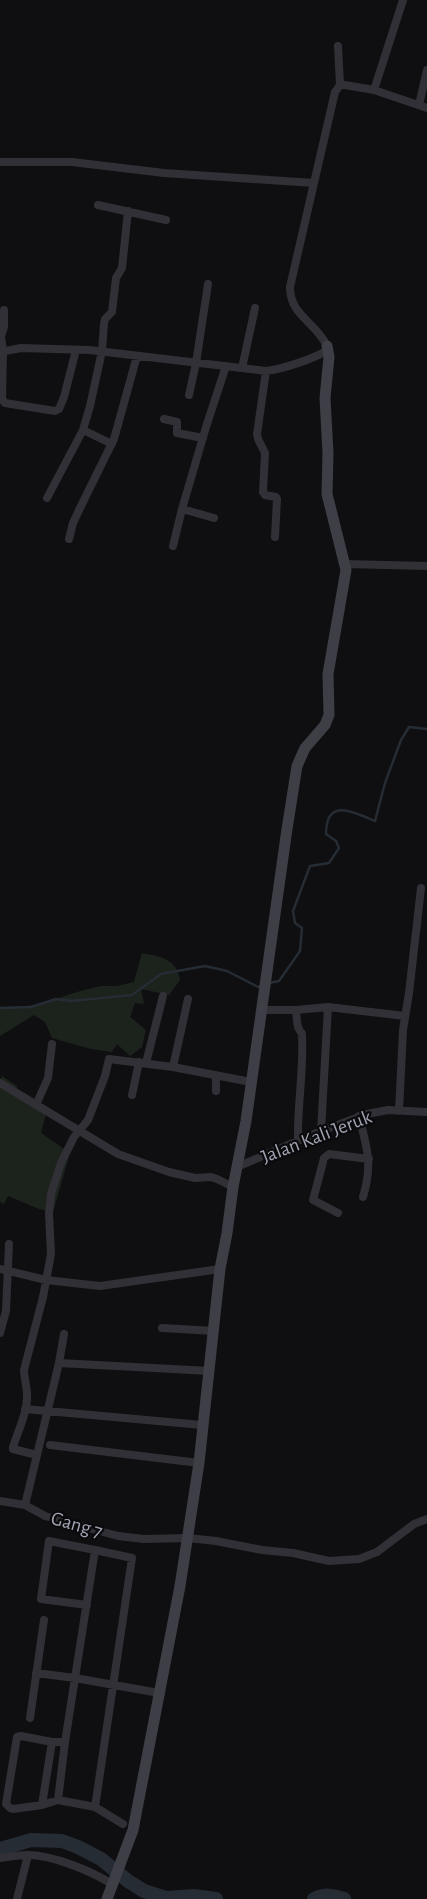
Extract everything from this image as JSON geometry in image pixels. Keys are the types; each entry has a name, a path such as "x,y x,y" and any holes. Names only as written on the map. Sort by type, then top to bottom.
{"street":[{"path":"374,90 403,0"},
{"path":"107,1899 133,1830 188,1538 210,1371 220,1269 234,1178 243,1140 297,766 305,748 325,725 329,715 328,674 345,579 345,564 327,494 328,453 325,398 329,363 328,348 318,331 294,307 290,295 291,279 335,92 340,85 338,46"},
{"path":"340,85 374,90 423,106 427,70"},
{"path":"0,162 72,162 164,173 314,183"},
{"path":"98,205 166,220"},
{"path":"47,498 83,430 90,406 102,351 105,319 112,312 116,278 122,268 128,211"},
{"path":"188,395 196,362 208,284"},
{"path":"242,368 255,308"},
{"path":"4,310 4,327 1,336 3,401 9,404 57,411 61,407 76,350"},
{"path":"2,352 21,348 102,351 266,371 276,370 320,355 328,348"},
{"path":"69,539 73,523 112,444 137,356"},
{"path":"173,546 182,509 226,366"},
{"path":"266,371 257,434 265,453 263,492 265,495 276,497 277,499 275,537"},
{"path":"164,419 177,422 178,433 203,438"},
{"path":"83,430 112,444"},
{"path":"182,509 214,518"},
{"path":"345,564 427,566"},
{"path":"399,1111 402,1030 421,888"},
{"path":"132,1095 163,996"},
{"path":"173,1067 188,999"},
{"path":"261,1010 296,1010 328,1007 405,1016"},
{"path":"321,1131 328,1007"},
{"path":"296,1010 298,1027 302,1033 298,1141"},
{"path":"36,1105 48,1078 52,1044"},
{"path":"37,1455 12,1448 25,1409 28,1392 24,1380 24,1370 51,1254 49,1213 51,1194 69,1146 88,1120 105,1076 109,1059 173,1067 251,1082"},
{"path":"216,1076 216,1091"},
{"path":"0,1082 118,1154 186,1176 234,1178"},
{"name":"Jalan Kali Jeruk","path":"234,1178 298,1141 358,1116 380,1111 427,1112"},
{"path":"358,1116 369,1158 369,1175 363,1197"},
{"path":"338,1213 313,1200 324,1158 329,1154 369,1158"},
{"path":"0,1334 6,1311 4,1269 9,1244"},
{"path":"4,1269 46,1280 109,1286 141,1279 220,1269"},
{"path":"162,1328 214,1330"},
{"name":"Gang 7","path":"64,1334 63,1363 46,1412 25,1505 46,1516 118,1536 188,1538 232,1543 262,1550 293,1553 329,1560 359,1559 377,1552 414,1524 427,1519"},
{"path":"63,1363 210,1371"},
{"path":"25,1409 202,1425"},
{"path":"50,1446 198,1463"},
{"path":"0,1501 25,1505"},
{"path":"88,1606 39,1599 49,1541 132,1558 95,1807"},
{"path":"58,1800 65,1742 88,1606 95,1550"},
{"path":"30,1718 44,1620"},
{"path":"36,1673 159,1693"},
{"path":"65,1742 17,1737 6,1804 13,1809 42,1805 58,1800 95,1807 123,1824"},
{"path":"42,1805 52,1742"},
{"path":"0,1858 28,1855 58,1861 113,1880"},
{"path":"17,1899 28,1855"}],"shaded area":[{"path":"142,953 167,960 175,967 180,980 169,995 141,989 144,1004 135,1003 130,1017 146,1030 142,1047 130,1056 117,1044 112,1052 91,1049 52,1038 45,1022 34,1015 0,1036 0,1008 37,1005 101,986 117,986 134,982"},
{"path":"2,1076 17,1086 16,1095 46,1114 41,1133 70,1153 53,1212 39,1209 8,1196 4,1204 0,1202 0,1082"}],"waterway":[{"path":"269,983 279,981 300,951 302,928 295,923 293,911 310,866 329,863 339,848 336,841 326,834 327,822 331,815 336,811 343,810 375,821 385,783 401,740 409,727 427,729"},
{"path":"0,1008 31,1007 56,999 71,1001 132,995 161,974 205,966 227,971 258,987 262,986"},
{"path":"0,1849 31,1840 62,1841 101,1859 128,1881 144,1891 166,1898 194,1896 216,1899"},
{"path":"314,1899 322,1896 344,1899"}]}
